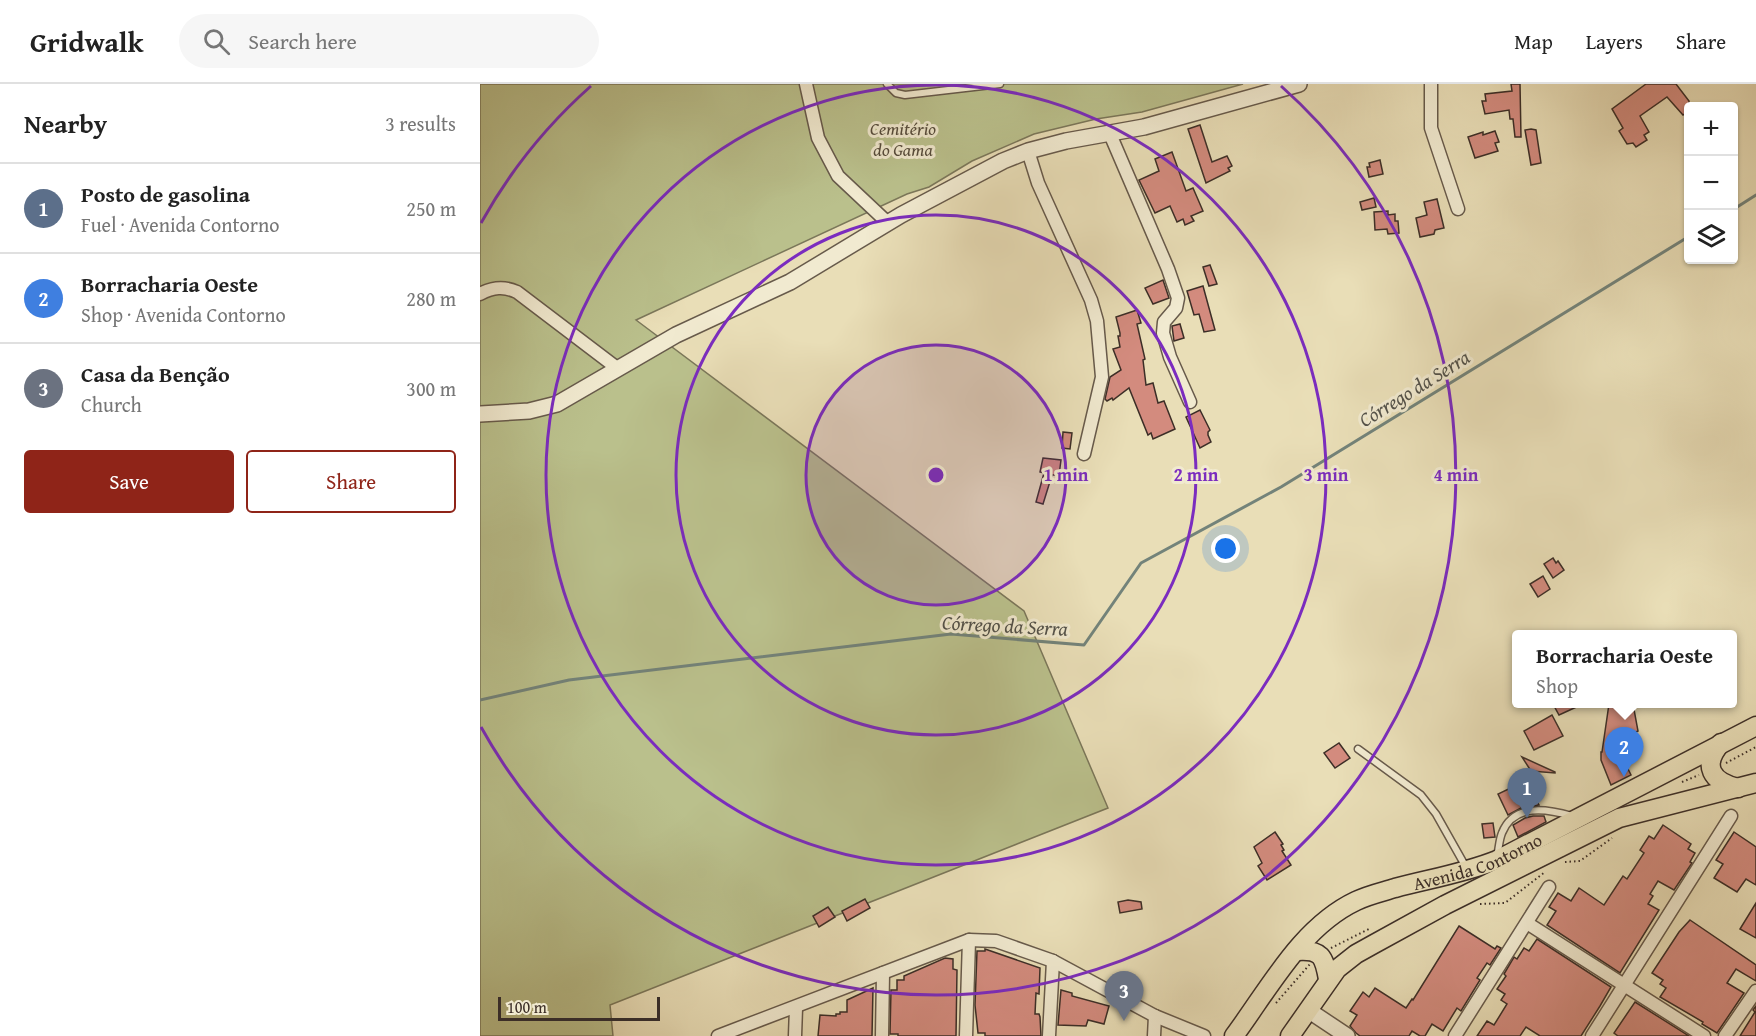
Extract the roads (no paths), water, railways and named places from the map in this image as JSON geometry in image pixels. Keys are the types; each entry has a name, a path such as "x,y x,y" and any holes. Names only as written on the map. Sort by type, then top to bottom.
{"main road":[{"name":"Avenida Contorno","path":"1233,1035 1296,951 1326,919 1357,900 1493,861 1644,784 1722,741 1756,726"},
{"path":"1722,741 1711,759 1712,771 1721,783 1738,788"},
{"name":"Avenida Contorno","path":"1290,1036 1337,969 1356,954 1444,905 1619,818 1756,783"},
{"path":"1576,840 1582,815"},
{"path":"1479,889 1493,861"},
{"path":"1296,951 1310,951 1319,954 1323,958 1328,980"}],"street":[{"path":"806,84 818,138 838,176 888,223"},
{"path":"480,414 529,411 557,404 676,335 790,282 888,223 1003,161 1028,151 1066,141 1110,134 1192,114 1299,84"},
{"path":"1431,84 1431,128 1458,209"},
{"path":"1110,134 1168,269 1178,298 1176,308 1164,322 1163,333 1170,357 1190,402"},
{"path":"1028,151 1038,183 1091,300 1097,321 1101,390 1084,454"},
{"path":"480,294 489,289 502,287 518,292 616,368"},
{"path":"1592,1036 1731,816"},
{"path":"1455,1036 1549,886"},
{"path":"1527,923 1626,984 1704,1036"},
{"path":"966,1036 969,940"},
{"path":"718,1036 969,940 996,941 1053,961 1155,1016 1194,1034 1204,1036"},
{"path":"1050,1036 1053,961"},
{"path":"882,1036 884,973"},
{"path":"1725,1036 1756,991"},
{"path":"795,1036 796,1008"},
{"path":"1308,1010 1347,1036"},
{"path":"1154,1036 1155,1016"}],"lane":[{"path":"886,84 896,93 905,95 1000,84"},
{"path":"1358,749 1420,795 1436,814 1468,869"},
{"path":"1493,861 1502,833 1518,814 1533,809 1582,815"}],"waterway":[{"name":"Córrego da Serra","path":"1738,206 1756,195"},
{"name":"Córrego da Serra","path":"480,700 569,680 951,634 1084,645 1141,563 1281,487 1684,239"}],"place":[{"name":"Borracharia Oeste","path":"1624,777"},
{"name":"Posto de gasolina","path":"1527,818"},
{"name":"Casa da Benção","path":"1124,1021"}],"park label":[{"name":"Cemitério do Gama","path":"903,138"}]}
